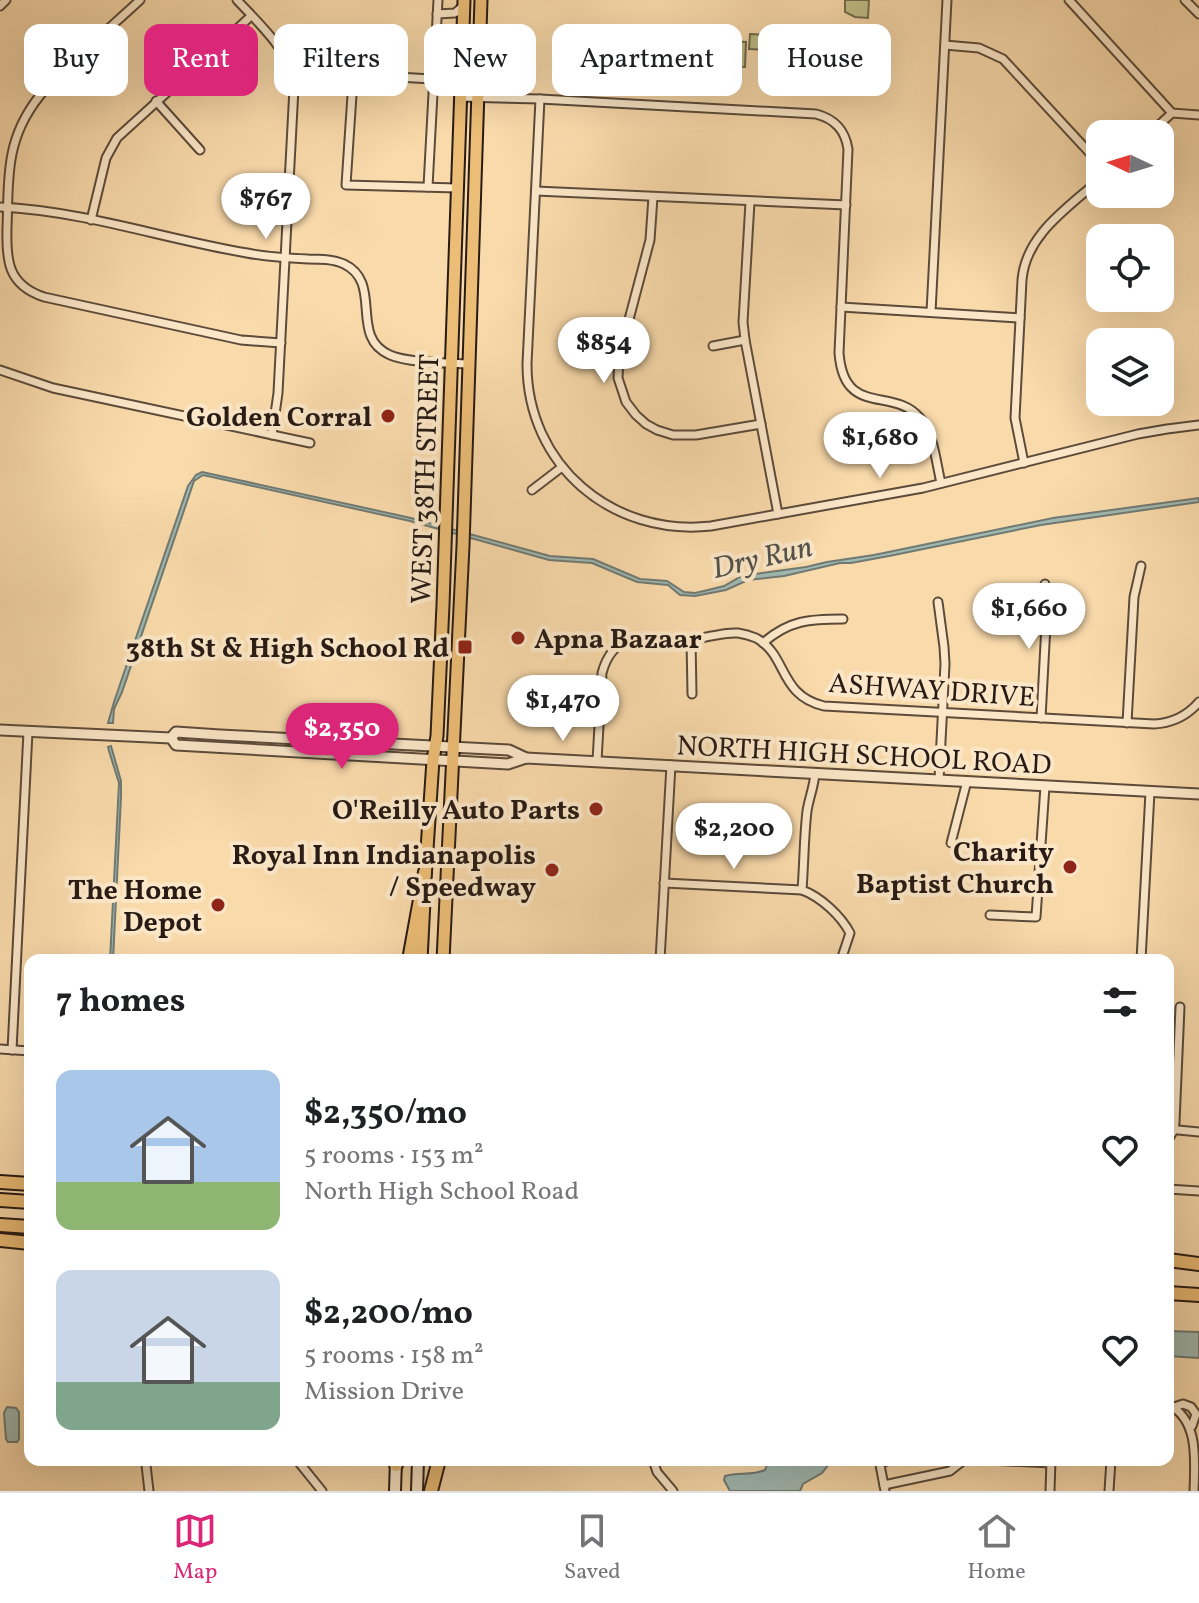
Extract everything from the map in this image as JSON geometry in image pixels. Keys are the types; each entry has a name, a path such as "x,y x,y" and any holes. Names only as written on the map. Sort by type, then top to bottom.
{"highway":[{"path":"410,954 425,872"},
{"path":"0,1182 24,1184"},
{"path":"0,1200 24,1202"},
{"path":"0,1225 24,1227"},
{"path":"0,1240 24,1242"},
{"path":"1174,1262 1199,1264"},
{"path":"1174,1293 1199,1295"},
{"path":"431,1491 437,1466"}],"main road":[{"name":"WEST 38TH STREET","path":"443,954 464,523 481,0"},
{"name":"WEST 38TH STREET","path":"463,24 464,3"},
{"name":"WEST 38TH STREET","path":"421,954 446,542 460,97"},
{"path":"395,1491 396,1466"},
{"path":"417,1491 418,1466"}],"street":[{"path":"0,6 6,0"},
{"path":"140,0 54,78 28,110 12,154 4,207 8,262 17,279 34,294 47,298 241,340 281,343"},
{"path":"237,0 282,51 293,78 278,402 272,435"},
{"path":"436,24 438,0"},
{"path":"931,312 947,0"},
{"path":"1069,0 1172,113 1199,115"},
{"path":"1185,0 1199,14"},
{"path":"437,14 455,13 464,3"},
{"path":"91,220 103,167 119,135 251,16"},
{"path":"945,45 976,47 1003,59 1086,149"},
{"path":"424,79 356,76 353,80 346,185 457,188"},
{"path":"428,187 431,96"},
{"path":"460,97 813,114 839,126 846,137 848,149 839,353 842,372 856,391 867,397 896,403 918,415 928,431 941,483"},
{"path":"540,99 527,380 530,400 538,425 562,467 598,500 620,512 650,523 701,527 941,483 1138,434 1199,425"},
{"path":"156,101 200,150"},
{"path":"1164,120 1172,113"},
{"path":"536,191 846,205"},
{"path":"1024,463 1015,418 1023,268 1034,241 1086,192"},
{"path":"653,197 650,240 619,357 619,381 626,402 646,424 673,435 689,436 761,424"},
{"path":"750,202 743,315 745,340 778,514"},
{"path":"4,207 48,210 245,253 332,260 345,264 354,270 365,289 368,333 382,351 400,358 469,364"},
{"path":"841,307 1020,318"},
{"path":"713,346 745,340"},
{"path":"0,370 53,388 310,443"},
{"path":"532,490 562,467"},
{"path":"1127,723 1134,597 1141,566"},
{"path":"1041,718 1045,584"},
{"path":"938,602 944,647 939,780"},
{"path":"597,761 602,673 611,652 621,644 636,638 691,639 734,633 749,635 763,643 779,630 793,624 843,619"},
{"path":"691,639 692,694"},
{"name":"ASHWAY DRIVE","path":"763,643 800,695 811,702 831,707 1157,724 1170,722 1199,702"},
{"name":"NORTH HIGH SCHOOL ROAD","path":"0,730 171,738"},
{"path":"12,1050 28,732"},
{"name":"NORTH HIGH SCHOOL ROAD","path":"171,738 176,732 509,750 526,758"},
{"name":"NORTH HIGH SCHOOL ROAD","path":"171,738 176,745 433,760 508,764 526,758 597,761 1199,794"},
{"path":"660,954 671,765"},
{"path":"802,890 807,814 815,773"},
{"path":"951,843 967,781"},
{"path":"990,915 1036,917 1045,786"},
{"path":"1141,954 1150,792"},
{"path":"664,883 802,890 810,893 844,921 850,933 843,954"},
{"path":"1174,1100 1180,1007"},
{"path":"0,1049 24,1051"},
{"path":"1174,1060 1178,1060"},
{"path":"1174,1130 1199,1132"},
{"path":"1174,1189 1199,1191"},
{"path":"1174,1408 1192,1426 1196,1443 1194,1491"},
{"path":"146,1466 149,1491"},
{"path":"302,1466 322,1491"},
{"path":"655,1466 673,1491"},
{"path":"880,1466 884,1488 950,1471 956,1466"},
{"path":"1050,1491 1051,1466"},
{"path":"1109,1491 1111,1466"}],"shaded area":[{"path":"845,0 869,0 868,18 845,12"},
{"path":"750,34 758,34 758,49 749,49"},
{"path":"742,42 746,42 745,67 742,67"}],"water":[{"name":"Dry Run","path":"202,472 411,518 550,556 593,559 640,579 667,581 684,592 695,593 724,586 747,575 874,555 1053,518 1199,498 1199,502 1041,525 784,576 748,580 726,590 695,596 680,595 668,585 637,582 592,563 549,560 410,521 203,475 194,481 114,709 113,723 108,723 188,486"},
{"path":"111,746 121,781 113,954 110,954 119,783 108,747"},
{"path":"1174,1331 1199,1332 1199,1358 1174,1356"},
{"path":"7,1407 16,1408 19,1412 17,1442 6,1439 4,1413"},
{"path":"767,1466 827,1466 822,1473 803,1484 800,1491 730,1491 724,1480 725,1476 765,1470"}],"place":[{"name":"Golden Corral","path":"388,416"},
{"name":"Apna Bazaar","path":"518,638"},
{"name":"38th St & High School Rd","path":"465,647"},
{"name":"O'Reilly Auto Parts","path":"596,809"},
{"name":"Charity Baptist Church","path":"1070,867"},
{"name":"Royal Inn Indianapolis / Speedway","path":"552,870"},
{"name":"The Home Depot","path":"218,905"}]}
